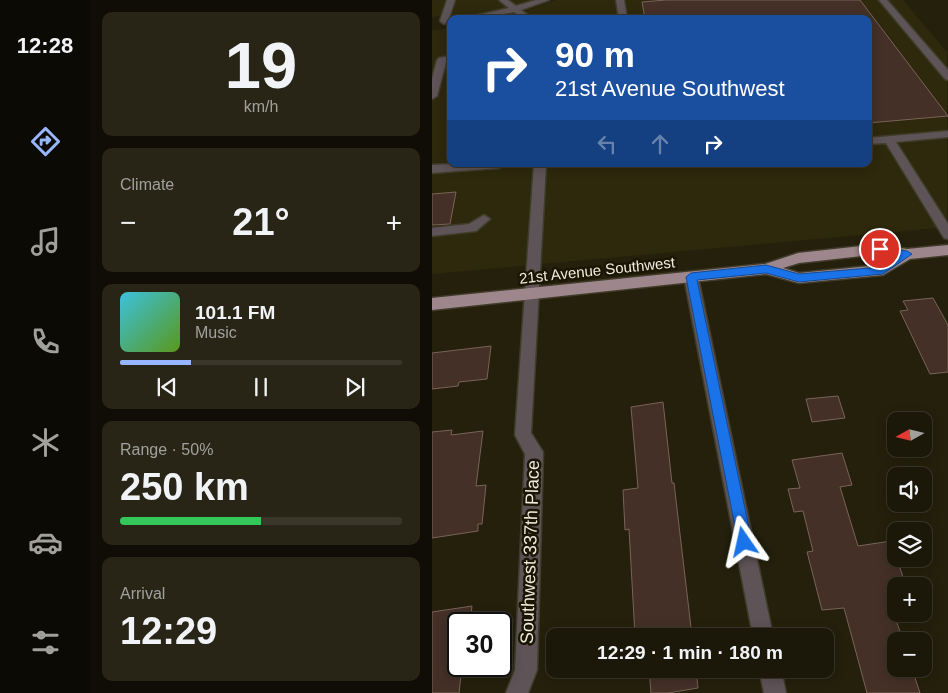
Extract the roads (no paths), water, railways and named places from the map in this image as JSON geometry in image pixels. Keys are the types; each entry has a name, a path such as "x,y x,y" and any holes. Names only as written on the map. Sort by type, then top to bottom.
{"main road":[{"name":"21st Avenue Southwest","path":"432,304 766,269 798,258 880,249 907,254 948,250"},
{"name":"21st Avenue Southwest","path":"766,269 799,278 883,270 907,254"}],"street":[{"path":"503,0 523,15"},
{"path":"488,15 516,10 545,0"},
{"path":"620,0 622,15"},
{"path":"883,0 948,76"},
{"path":"432,22 447,20 446,5"},
{"path":"432,96 442,60 447,59"},
{"path":"436,81 447,80"},
{"path":"872,141 948,134"},
{"path":"889,139 948,235"},
{"path":"432,169 459,167"},
{"name":"Southwest 337th Place","path":"517,693 526,670 534,452 523,435 540,167"},
{"path":"432,232 464,230 472,228 484,219"},
{"path":"691,277 761,628"},
{"path":"772,678 775,693"}]}
